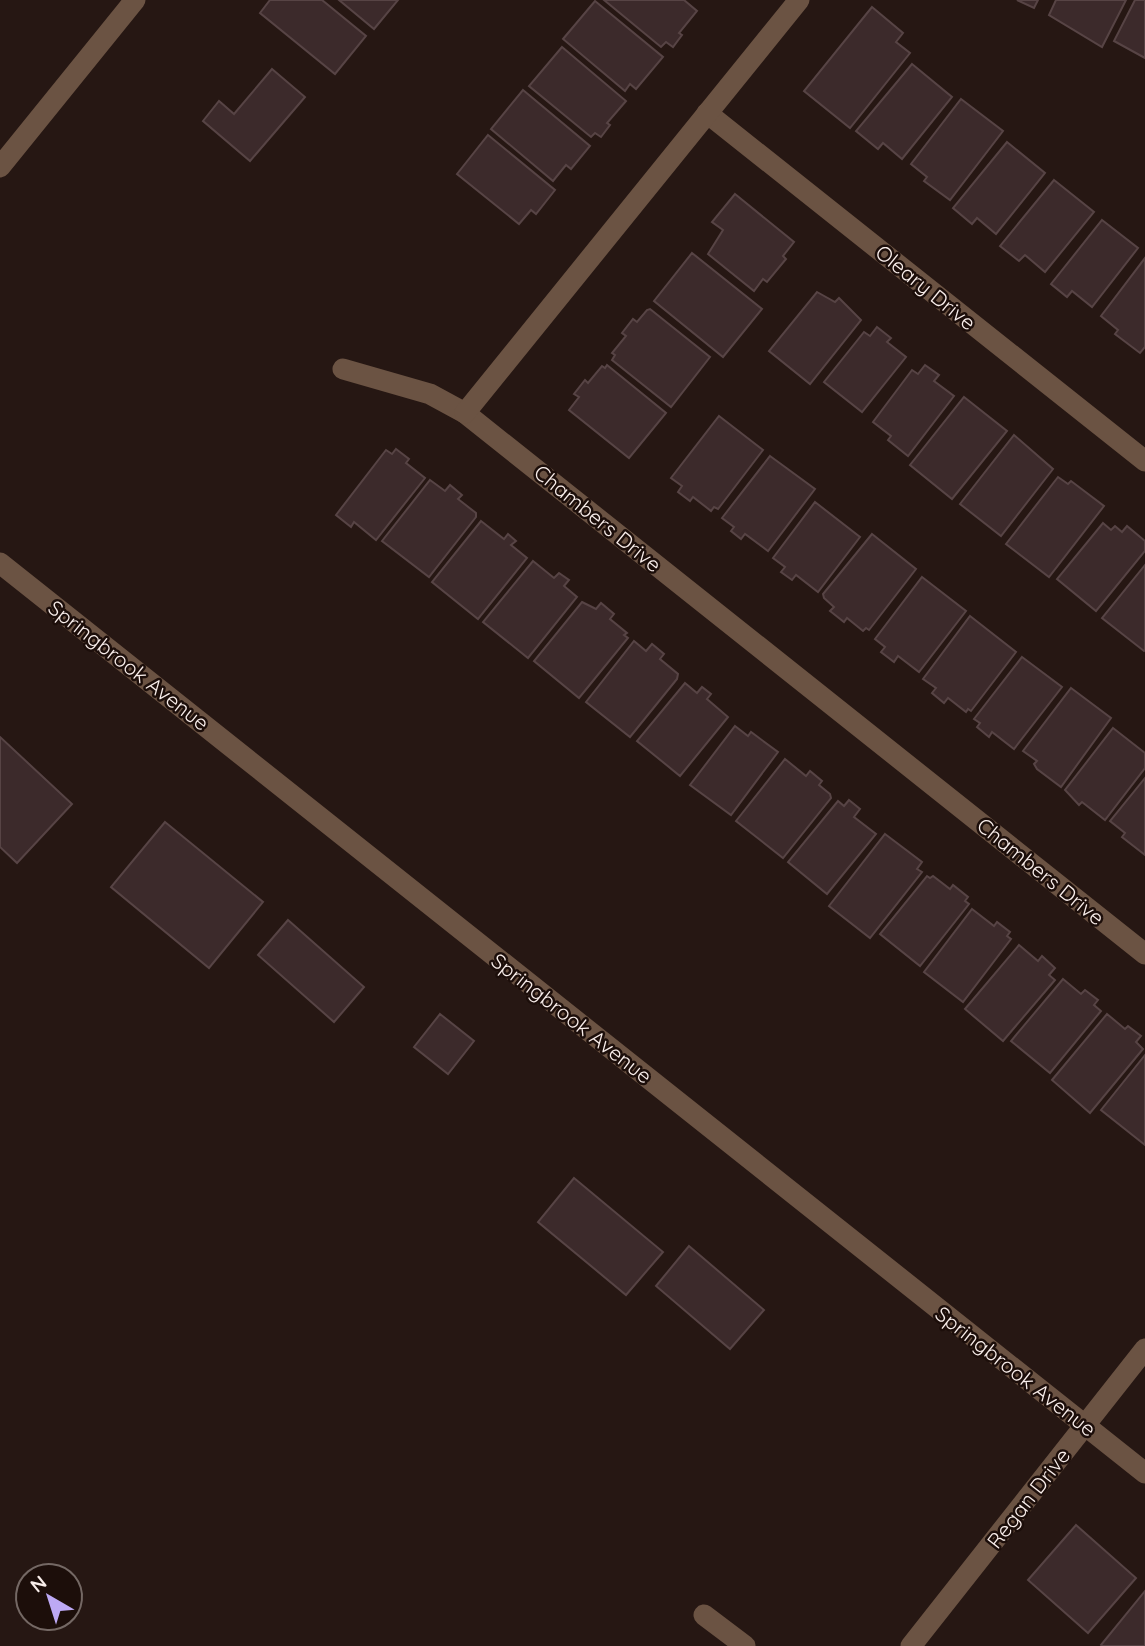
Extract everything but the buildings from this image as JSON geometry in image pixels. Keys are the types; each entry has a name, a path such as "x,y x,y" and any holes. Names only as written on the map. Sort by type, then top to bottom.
{"street":[{"path":"0,167 135,0"},
{"path":"466,413 799,0"},
{"name":"Oleary Drive","path":"707,113 1145,461"},
{"name":"Chambers Drive","path":"343,369 430,394 466,413 1145,954"},
{"name":"Springbrook Avenue","path":"0,563 1145,1473"},
{"name":"Regan Drive","path":"911,1646 1145,1349"},
{"path":"705,1615 745,1646"}]}
